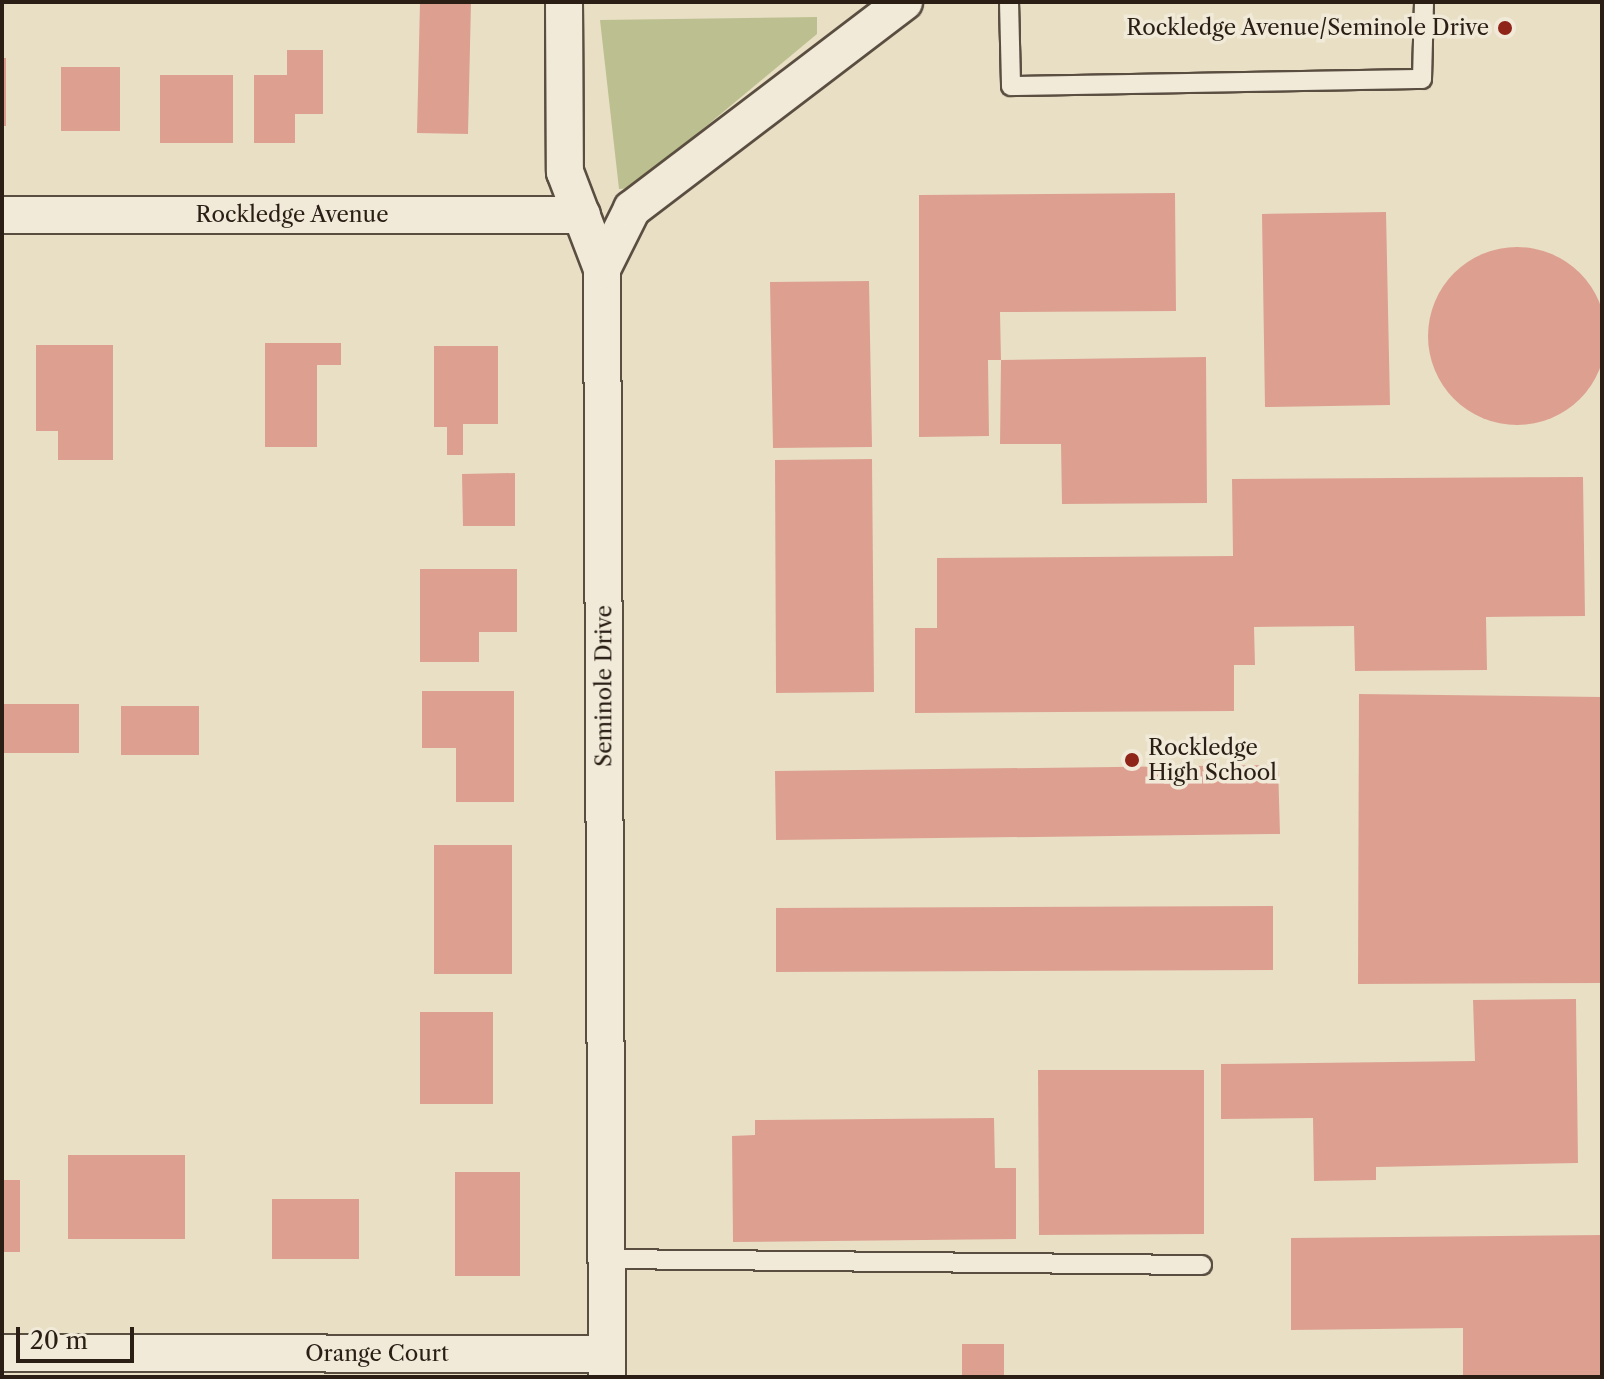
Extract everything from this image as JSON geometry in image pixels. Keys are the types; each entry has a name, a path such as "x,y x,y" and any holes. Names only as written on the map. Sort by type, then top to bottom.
{"street":[{"name":"Seminole Drive","path":"564,2 565,172 602,269 607,1366"},
{"path":"602,269 632,209 904,2"},
{"name":"Rockledge Avenue","path":"2,215 582,215"},
{"name":"Orange Court","path":"2,1353 607,1366"}],"lane":[{"path":"1009,2 1011,86 1422,79 1424,2"},
{"path":"607,1259 1202,1265"}],"green space":[{"path":"817,17 817,34 632,188 619,189 600,20"}],"building":[{"path":"420,2 471,2 468,134 417,133"},
{"path":"287,50 323,50 323,114 295,114 295,143 254,143 254,75 287,75"},
{"path":"2,58 6,58 6,126 2,126"},
{"path":"61,67 120,67 120,131 61,131"},
{"path":"160,75 233,75 233,143 160,143"},
{"path":"1175,193 1176,311 1000,312 1001,360 988,360 989,436 919,437 919,195"},
{"path":"1386,212 1390,405 1265,407 1262,214"},
{"path":"1517,247 1551,254 1580,273 1599,302 1606,336 1599,370 1580,399 1551,418 1517,425 1483,418 1454,399 1435,370 1428,336 1435,302 1454,273 1483,254"},
{"path":"869,281 872,447 773,448 770,282"},
{"path":"265,343 341,343 341,365 317,365 317,447 265,447"},
{"path":"36,345 113,345 113,460 58,460 58,431 36,431"},
{"path":"434,346 498,346 498,424 463,424 463,455 447,455 447,427 434,427"},
{"path":"1206,357 1207,503 1062,504 1061,444 1000,444 1001,360"},
{"path":"872,459 874,692 776,693 775,460"},
{"path":"515,473 515,526 463,526 462,474"},
{"path":"1583,477 1585,616 1486,617 1487,670 1355,671 1354,626 1254,627 1255,665 1234,665 1234,711 915,713 915,628 937,628 937,558 1233,556 1232,479"},
{"path":"420,569 517,569 517,632 479,632 479,662 420,662"},
{"path":"422,691 514,691 514,802 456,802 456,748 422,748"},
{"path":"1359,694 1602,697 1602,983 1358,984"},
{"path":"2,704 79,704 79,753 2,753"},
{"path":"121,706 199,706 199,755 121,755"},
{"path":"1278,765 1280,834 776,840 775,771"},
{"path":"434,845 512,845 512,974 434,974"},
{"path":"1273,906 1273,970 776,972 776,908"},
{"path":"1576,999 1578,1163 1376,1167 1376,1180 1314,1181 1313,1118 1221,1119 1221,1064 1475,1061 1473,1000"},
{"path":"420,1012 493,1012 493,1104 420,1104"},
{"path":"1038,1070 1204,1070 1204,1234 1039,1235"},
{"path":"994,1118 995,1168 1016,1168 1016,1239 733,1242 732,1136 755,1135 755,1120"},
{"path":"68,1155 185,1155 185,1239 68,1239"},
{"path":"455,1172 520,1172 520,1276 455,1276"},
{"path":"2,1180 20,1180 20,1252 2,1252"},
{"path":"272,1199 359,1199 359,1259 272,1259"},
{"path":"1602,1235 1602,1377 1463,1377 1463,1328 1291,1330 1291,1238"},
{"path":"962,1344 1004,1344 1004,1377 962,1377"}],"place":[{"name":"Rockledge Avenue/Seminole Drive","path":"1505,28"},
{"name":"Rockledge High School","path":"1132,760"}]}
